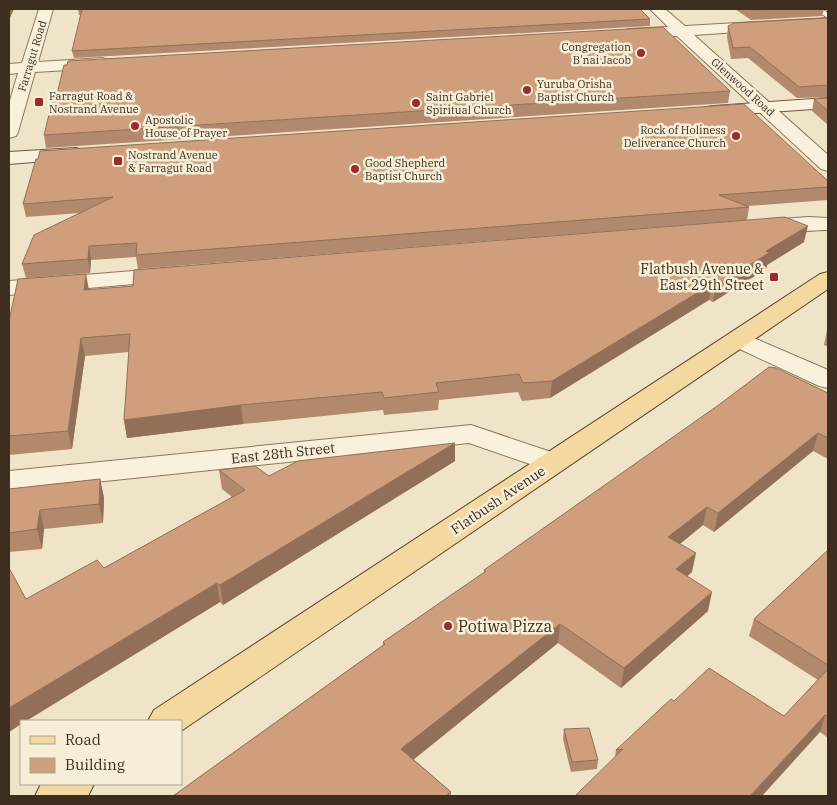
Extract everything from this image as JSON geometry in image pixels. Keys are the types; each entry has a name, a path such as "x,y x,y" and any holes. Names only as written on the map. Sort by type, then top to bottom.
{"main road":[{"name":"Flatbush Avenue","path":"168,720 740,340 828,279"},
{"path":"55,796 72,785"}],"street":[{"name":"Farragut Road","path":"9,132 46,9"},
{"name":"Glenwood Road","path":"657,9 828,165"},
{"path":"612,34 828,22"},
{"path":"9,69 113,63"},
{"path":"695,112 828,104"},
{"path":"9,158 90,153"},
{"path":"749,228 808,223 828,224"},
{"path":"9,288 196,273"},
{"path":"740,340 828,380"},
{"name":"East 28th Street","path":"9,482 471,434 553,463"}],"lane":[{"path":"818,9 828,16"}],"building":[{"path":"82,9 640,9 650,19 72,51"},
{"path":"828,18 828,85 799,87 750,47 733,48 728,26 734,23"},
{"path":"663,27 730,91 44,135 54,94 57,94 64,65 67,65 68,61"},
{"path":"828,98 828,111 814,99"},
{"path":"744,104 828,181 828,187 719,195 749,207 136,255 137,243 89,246 88,259 22,264 34,235 113,197 23,204 40,151"},
{"path":"785,217 808,226 766,251 769,253 716,285 712,284 552,381 523,383 519,374 436,383 439,392 384,398 382,392 241,405 124,420 130,334 81,338 68,431 9,436 9,321 18,279 86,274 84,290 133,286 134,270"},
{"path":"769,367 776,368 828,393 828,438 818,433 718,513 707,507 668,537 696,553 676,569 712,592 624,668 560,624 401,749 451,792 446,796 173,796 385,644 383,642 486,571 484,570 720,404"},
{"path":"455,443 220,585 217,583 9,708 9,568 26,599 97,560 104,568 245,490 219,470 255,466 269,476 298,461"},
{"path":"100,479 99,504 40,510 37,529 9,533 9,489"},
{"path":"828,550 828,665 754,619"},
{"path":"709,668 784,716 828,669 828,716 825,715 750,796 575,796 623,749 616,750 671,699 674,701"},
{"path":"589,728 598,760 572,762 564,729"}],"place":[{"name":"Congregation B'nai Jacob","path":"641,53"},
{"name":"Yuruba Orisha Baptist Church","path":"527,90"},
{"name":"Farragut Road & Nostrand Avenue","path":"39,102"},
{"name":"Saint Gabriel Spiritual Church","path":"416,103"},
{"name":"Apostolic House of Prayer","path":"135,126"},
{"name":"Rock of Holiness Deliverance Church","path":"736,136"},
{"name":"Nostrand Avenue & Farragut Road","path":"118,161"},
{"name":"Good Shepherd Baptist Church","path":"355,169"},
{"name":"Flatbush Avenue & East 29th Street","path":"774,277"},
{"name":"Potiwa Pizza","path":"448,626"}]}
